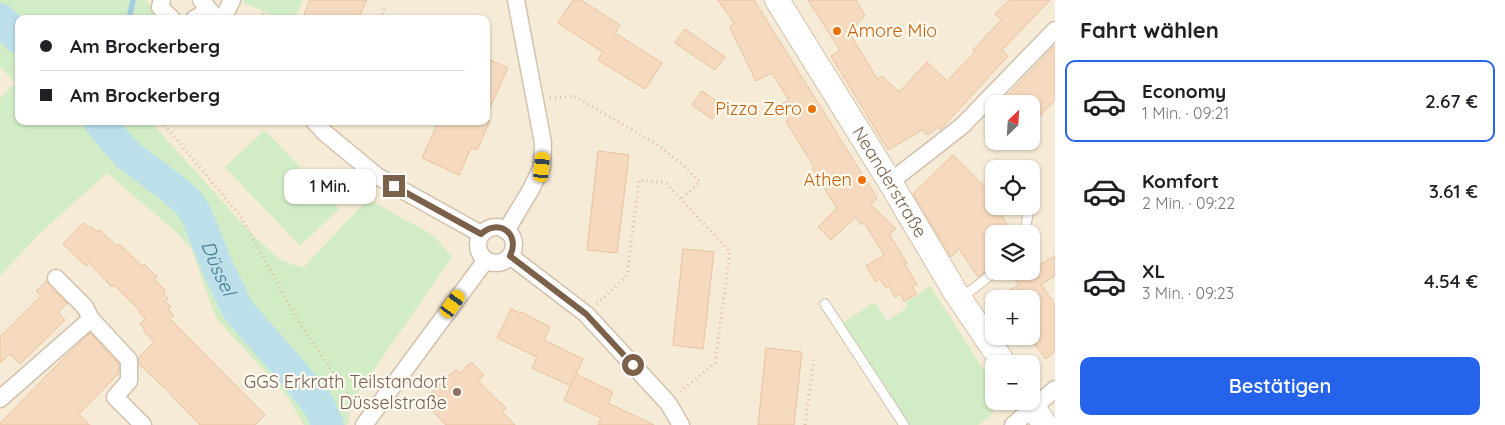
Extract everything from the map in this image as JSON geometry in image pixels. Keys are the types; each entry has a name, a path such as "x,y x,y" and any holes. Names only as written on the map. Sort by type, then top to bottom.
{"main road":[{"name":"Neanderstraße","path":"777,0 960,299 998,355"}],"street":[{"path":"162,0 160,7 168,15"},
{"path":"212,12 232,0"},
{"path":"506,231 542,167 544,143 516,0"},
{"path":"890,182 962,126 1055,30"},
{"path":"318,125 377,176 481,234"},
{"path":"496,227 506,231 513,240 513,250 510,256 506,260 496,263 486,260 478,251 478,240 481,234 490,228 496,227"},
{"path":"510,256 586,314 668,403 681,425"},
{"path":"366,423 486,260"},
{"path":"56,278 85,307 90,319 130,360 129,381 115,397 143,425"},
{"path":"0,399 90,319"},
{"path":"1013,425 1036,411 1055,389"}],"lane":[{"path":"960,299 985,280"},
{"path":"824,304 904,425"}],"path":[{"path":"382,15 385,8"},
{"path":"262,15 264,11"},
{"path":"534,99 574,96 658,145 682,164 700,182 681,199"},
{"path":"164,125 242,218 296,318 366,423"},
{"path":"586,314 627,275 639,180 666,182 730,252 715,363 668,403"},
{"path":"804,425 814,358"}],"shaded area":[{"path":"0,0 1055,0 1055,425 0,425"}],"green space":[{"path":"0,0 145,0 161,15 15,15 15,82 0,67"},
{"path":"244,0 303,0 296,15 271,15 243,2"},
{"path":"15,84 15,125 154,125 249,231 279,259 303,268 368,199 433,235 452,257 350,404 349,421 346,425 304,425 287,396 216,318 192,250 174,230 107,173 39,234 0,276 0,98"},
{"path":"265,130 339,209 300,246 225,167"},
{"path":"930,286 985,372 985,410 994,410 990,416 978,425 910,425 843,323 875,302 887,321 908,307 906,302"}],"building":[{"path":"310,0 367,0 360,15 304,14"},
{"path":"573,0 581,0 620,25 615,33 662,63 645,89 598,60 603,52 558,23"},
{"path":"718,0 754,0 877,198 871,205 896,229 889,234 907,263 905,264 917,284 912,287 917,294 904,301 900,294 895,297 889,286 886,288 880,279 876,282 866,266 884,255 864,222 861,225 856,217 831,240 818,227 837,208 812,169 814,167 786,121 789,120 780,105 789,100 772,73 756,81 730,28 734,23"},
{"path":"808,0 856,0 865,16 849,32 878,80 882,76 899,92 927,62 947,81 975,52 973,50 1001,20 995,14 1009,0 1050,0 1002,50 1008,56 940,130 938,127 928,135 922,130 888,150 831,56 840,50"},
{"path":"685,29 725,57 715,70 675,43"},
{"path":"1055,46 1055,100 1040,116 1040,95 1008,95"},
{"path":"490,60 508,68 490,107"},
{"path":"702,91 722,105 712,119 692,105"},
{"path":"437,125 488,125 477,150 471,148 459,175 422,158"},
{"path":"598,151 629,155 617,253 587,250"},
{"path":"953,155 985,187 985,215 1001,215 1008,225 985,225 985,272 978,277 959,249 951,257 913,194"},
{"path":"83,223 89,228 91,226 97,232 99,230 117,246 119,244 142,266 144,264 157,277 154,279 165,290 163,293 168,298 165,302 171,307 168,310 174,315 170,319 265,415 255,425 200,425 139,364 138,358 154,342 140,324 145,319 140,311 114,285 112,287 89,263 86,266 63,244"},
{"path":"683,249 714,252 703,349 673,345"},
{"path":"1055,256 1055,276 1041,284 1055,305 1055,351 1046,359 1035,345 1040,345 1040,290 1010,290 1019,285 1016,280 1040,280 1040,264"},
{"path":"46,281 67,303 58,312 65,320 20,364 10,354 0,363 0,337 41,296 36,291"},
{"path":"511,309 550,327 544,340 583,359 571,386 532,368 537,357 497,338"},
{"path":"90,333 119,364 119,373 79,414 90,425 0,425 0,423"},
{"path":"766,348 802,352 794,425 758,425"},
{"name":"GGS Erkrath Teilstandort Düsselstraße","path":"471,362 484,375 478,381 506,408 502,412 515,425 446,425 423,401 456,369 460,373"},
{"path":"576,374 613,392 608,403 654,425 598,425 601,418 564,400"}],"waterway":[{"path":"130,15 133,0"},
{"name":"Düssel","path":"0,19 15,34"},
{"name":"Düssel","path":"102,125 129,156 189,203 196,214 217,266 238,310 318,404 328,425"}],"place":[{"name":"Amore Mio","path":"837,31"},
{"name":"Pizza Zero","path":"812,109"},
{"name":"Athen","path":"862,180"},
{"name":"GGS Erkrath Teilstandort Düsselstraße","path":"457,392"}],"route":[{"path":"394,186 481,234 485,230 496,227 506,231 510,234 514,245 510,256 586,314 633,365"}]}
